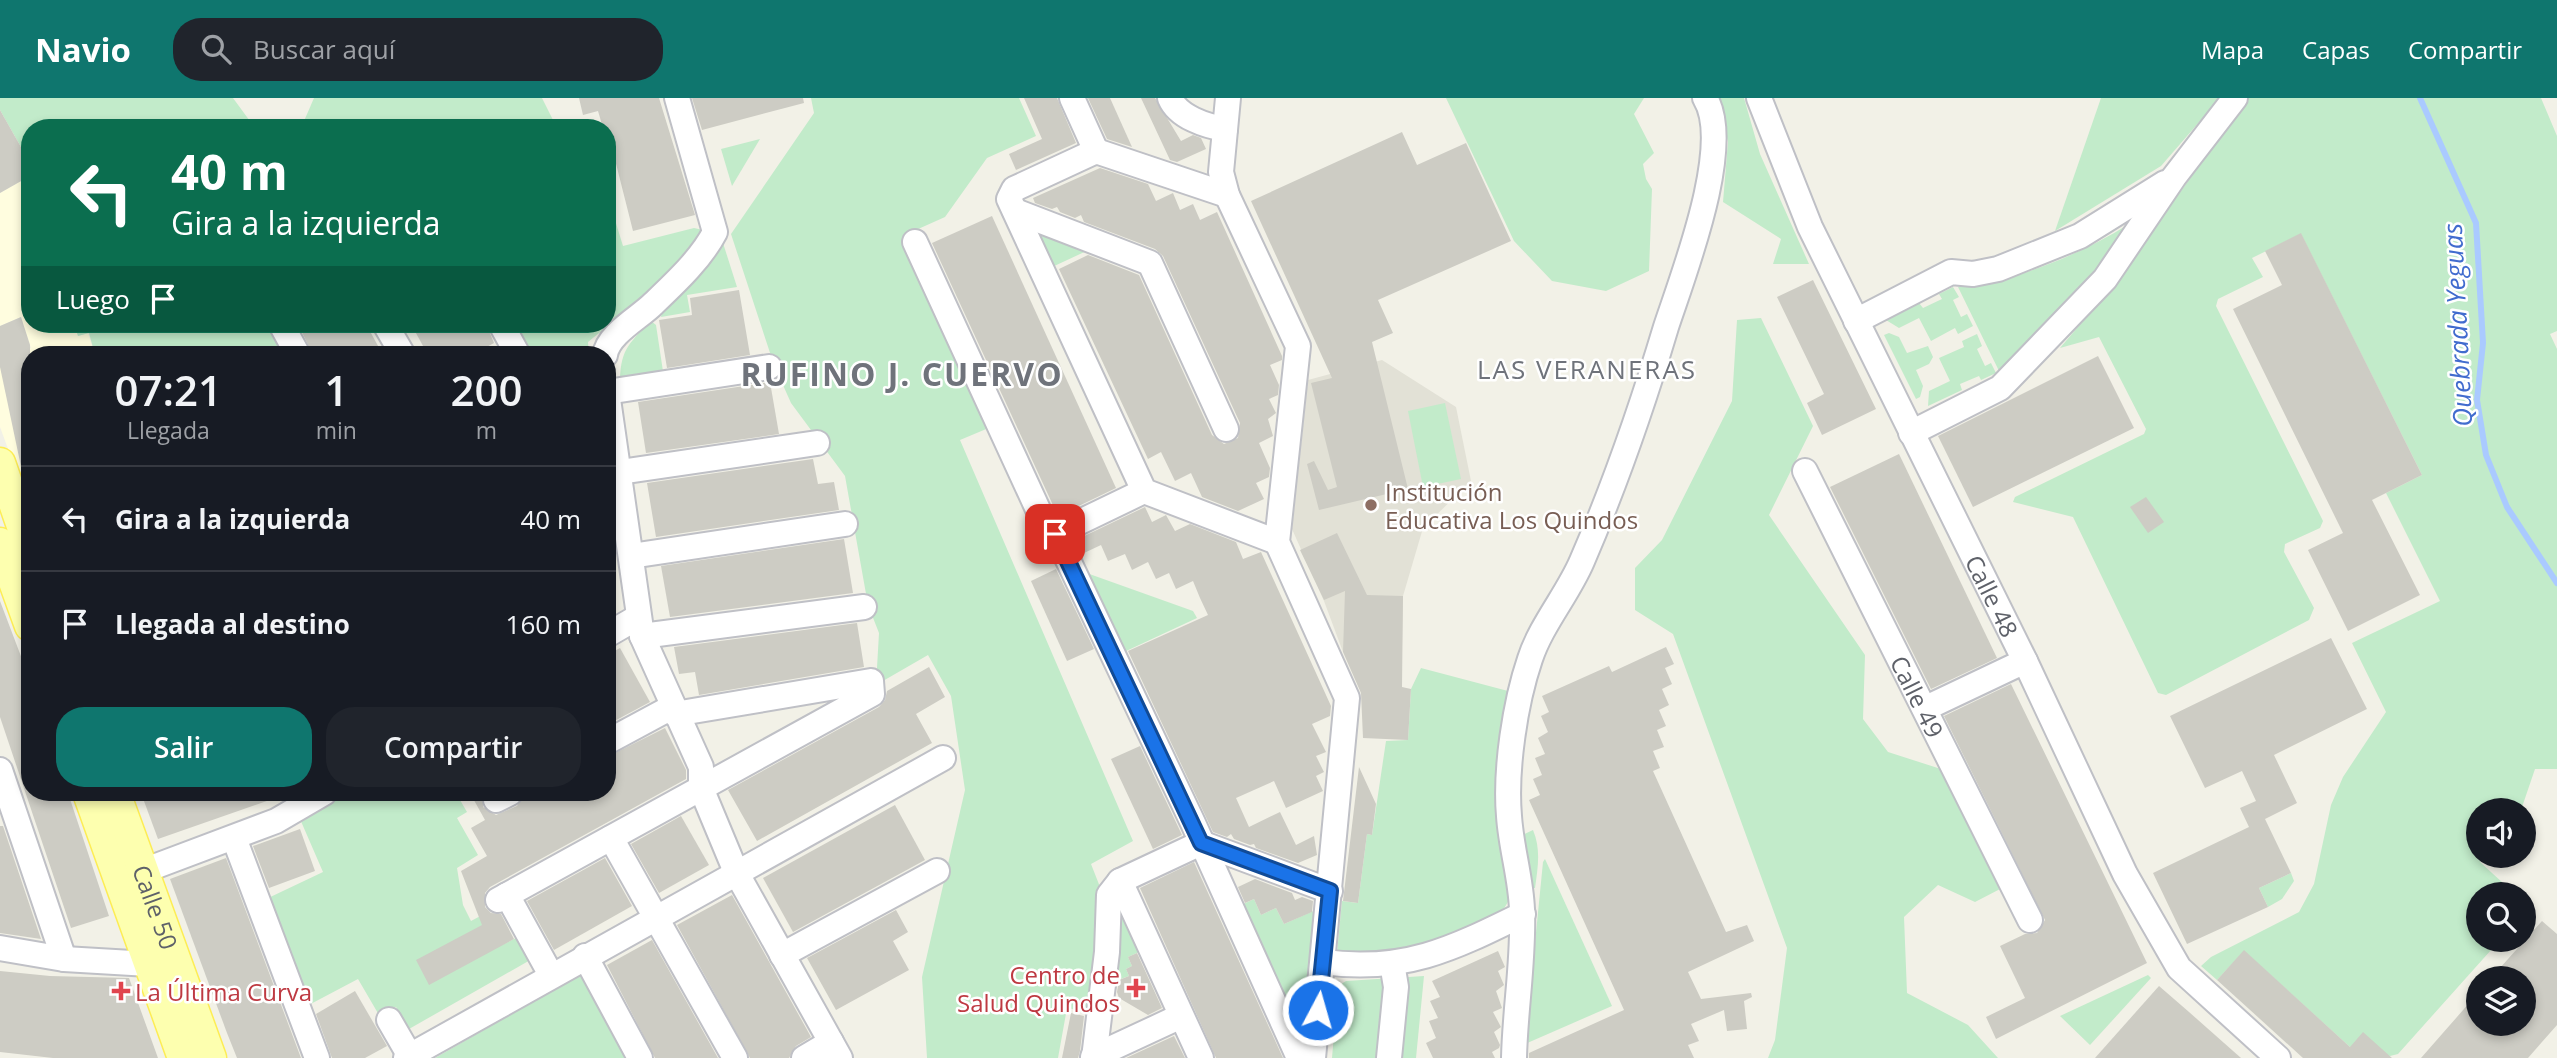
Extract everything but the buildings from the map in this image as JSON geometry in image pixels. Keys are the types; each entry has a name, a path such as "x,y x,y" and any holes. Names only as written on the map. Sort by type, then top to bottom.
{"main road":[{"path":"0,463 21,523"},
{"path":"0,542 21,601"},
{"name":"Calle 50","path":"91,801 163,965 211,1058"},
{"name":"Calle 50","path":"118,801 142,871 183,1058"}],"street":[{"path":"610,346 615,337 654,303 708,246 715,232 677,98"},
{"path":"1072,98 1096,151"},
{"path":"1170,98 1173,104 1203,126 1225,129"},
{"path":"1228,98 1221,172 1227,195 1298,346 1277,542 1348,698 1313,1058"},
{"path":"1514,1058 1523,914 1508,814 1519,709 1530,657 1581,564 1641,410 1710,177 1716,146 1715,122 1705,98"},
{"name":"Calle 48","path":"1759,98 1810,227 2025,661 2125,874 2179,968 2278,1058"},
{"path":"1911,433 2000,388 2105,279 2174,177 2235,98"},
{"path":"1227,195 1096,151 1014,189 1009,199 1144,491 1277,542"},
{"path":"1856,321 1951,272 1973,274 1998,269 2080,236 2174,177"},
{"path":"1014,211 1150,264 1226,429"},
{"path":"915,243 1047,529 1055,534 1201,843 1299,1058"},
{"path":"616,391 769,367"},
{"path":"620,472 817,443"},
{"path":"616,447 640,627 674,711 701,767 701,789 736,872 836,1050 804,1058"},
{"name":"Calle 49","path":"1805,471 2030,920"},
{"path":"1055,534 1144,491"},
{"path":"631,556 845,524"},
{"path":"616,633 640,627 864,607"},
{"path":"1926,708 2025,661"},
{"path":"551,975 502,897 872,694 871,681 674,711 616,738"},
{"path":"389,1020 409,1057 551,975 943,758"},
{"path":"0,771 64,959"},
{"path":"142,871 276,821 310,801"},
{"path":"234,838 317,1058"},
{"path":"611,838 735,1058"},
{"path":"1093,1058 1107,952 1109,895 1120,881 1201,843 1330,891"},
{"path":"782,954 937,871"},
{"path":"1120,881 1200,1058"},
{"path":"1323,962 1349,966 1392,963 1440,954 1523,914"},
{"path":"0,948 64,959 163,965"},
{"path":"585,956 640,1058"},
{"path":"1389,1058 1396,987 1392,963"},
{"path":"1093,1058 1181,1016"}],"shaded area":[{"path":"21,181 21,317 0,326 0,193"},
{"path":"26,333 77,333 78,336 88,333 92,346 30,346"},
{"path":"21,351 21,484 0,427 0,357"},
{"name":"Institución Educativa Los Quindos","path":"1382,360 1456,407 1471,481 1423,528 1403,596 1402,647 1358,646 1343,652 1292,529 1308,380"}],"green space":[{"path":"0,98 233,98 248,119 21,119 21,147 0,110"},
{"path":"314,98 542,98 552,119 305,119"},
{"path":"811,98 1019,98 1036,136 987,158 945,217 907,234 991,427 960,440 1133,841 1091,864 1102,892 1093,1013 1067,1008 1058,1058 927,1058 922,977 965,790 951,696 928,655 876,685 879,633 868,605 845,476 791,403 774,365 731,234 814,113"},
{"path":"1446,98 1644,98 1634,114 1654,153 1643,164 1646,179 1652,189 1649,271 1606,291 1552,281 1514,241"},
{"path":"1719,98 1744,98 1760,154 1809,264 1773,264 1781,239 1723,202 1728,142"},
{"path":"2101,98 2220,98 2161,166 2055,231"},
{"path":"2248,98 2541,98 2557,136 2557,331 2550,334 2557,349 2557,769 2535,769 2525,798 2466,798 2466,868 2487,868 2502,882 2466,882 2466,952 2489,952 2477,966 2466,966 2466,978 2398,1054 2390,1056 2350,1047 2244,951 2217,980 2201,966 2211,957 2299,912 2314,884 2331,805 2343,777 2386,712 2352,643 2440,601 2386,493 2422,475 2301,234 2252,258 2263,277 2218,299 2216,306 2323,521 2320,528 2285,544 2284,552 2314,608 2309,620 2166,695 2158,693 2073,517 2013,502 2015,497 2144,434 2146,429 2099,337 2060,348 2111,288"},
{"path":"760,139 732,186 721,149"},
{"path":"616,223 623,246 694,228 703,230 701,238 638,301 616,319"},
{"path":"1034,223 1093,248 1050,268"},
{"path":"2127,225 2106,263 2000,373 1958,287 2000,280 2046,265 2090,246"},
{"path":"723,243 737,287 687,295 690,312 661,317 663,308 717,255"},
{"path":"1953,287 1959,297 1953,300 1961,317 1967,314 1973,326 1958,334 1955,328 1931,341 1919,318 1899,328 1886,320 1919,303 1923,308 1942,299 1939,294"},
{"path":"1761,318 1813,426 1769,515 1865,655 1863,719 1888,752 1944,770 2002,888 1975,902 1938,885 1904,917 1907,993 1968,1025 1998,1058 1768,1058 1775,1040 1787,948 1673,634 1635,610 1635,568 1662,540 1732,401 1737,320"},
{"path":"651,321 656,325 664,378 620,385 621,364 626,349"},
{"path":"89,333 278,333 285,346 93,346"},
{"path":"515,333 599,333 588,342 588,346 522,346"},
{"path":"1889,333 1899,337 1907,353 1928,346 1933,357 1929,364 1916,370 1923,386 1920,397 1916,399 1884,335"},
{"path":"1977,334 1982,346 1977,349 1985,366 1991,363 1996,373 1981,380 1979,376 1960,384 1962,390 1928,406 1929,391 1950,381 1939,358 1964,347 1962,341"},
{"path":"1445,403 1461,479 1423,487 1408,411"},
{"path":"1081,571 1193,611 1197,618 1124,652"},
{"path":"1421,668 1508,691 1498,768 1511,897 1503,910 1422,948 1395,953 1337,953 1342,901 1358,903 1367,834 1372,835 1386,741 1408,740 1411,689"},
{"path":"334,801 461,801 467,812 457,818 478,855 457,868 463,905 471,921 486,913 502,945 518,937 532,959 409,1029 396,1007 379,1015 358,979 305,1007 264,900 323,872 300,819"},
{"path":"1533,830 1538,851 1535,888 1532,888 1520,836"},
{"path":"1545,859 1612,1006 1525,1044 1543,862"},
{"path":"2291,873 2294,881 2282,899 2268,907 2259,888"},
{"path":"1254,899 1261,915 1276,908 1284,924 1318,909 1302,1046 1237,907"},
{"path":"1130,915 1174,1015 1167,1013 1139,952 1128,957 1132,966 1126,969 1129,976 1118,980 1115,995 1112,995 1117,921"},
{"path":"583,973 631,1058 435,1058"},
{"path":"2148,975 2151,978 2090,1045 2060,1016"},
{"path":"1424,976 1416,1058 1332,1058 1338,986 1346,981"}],"waterway":[{"name":"Quebrada Yeguas","path":"2420,98 2476,223 2483,343 2477,400 2486,455 2507,507 2557,583"}],"place":[{"name":"Institución Educativa Los Quindos","path":"1371,505"},
{"name":"Centro de Salud Quindos","path":"1136,988"},
{"name":"La Última Curva","path":"121,991"}],"district":[{"name":"LAS VERANERAS","path":"1587,369"},
{"name":"RUFINO J. CUERVO","path":"902,373"}],"route":[{"path":"1055,534 1201,843 1330,891 1318,1010"}]}
